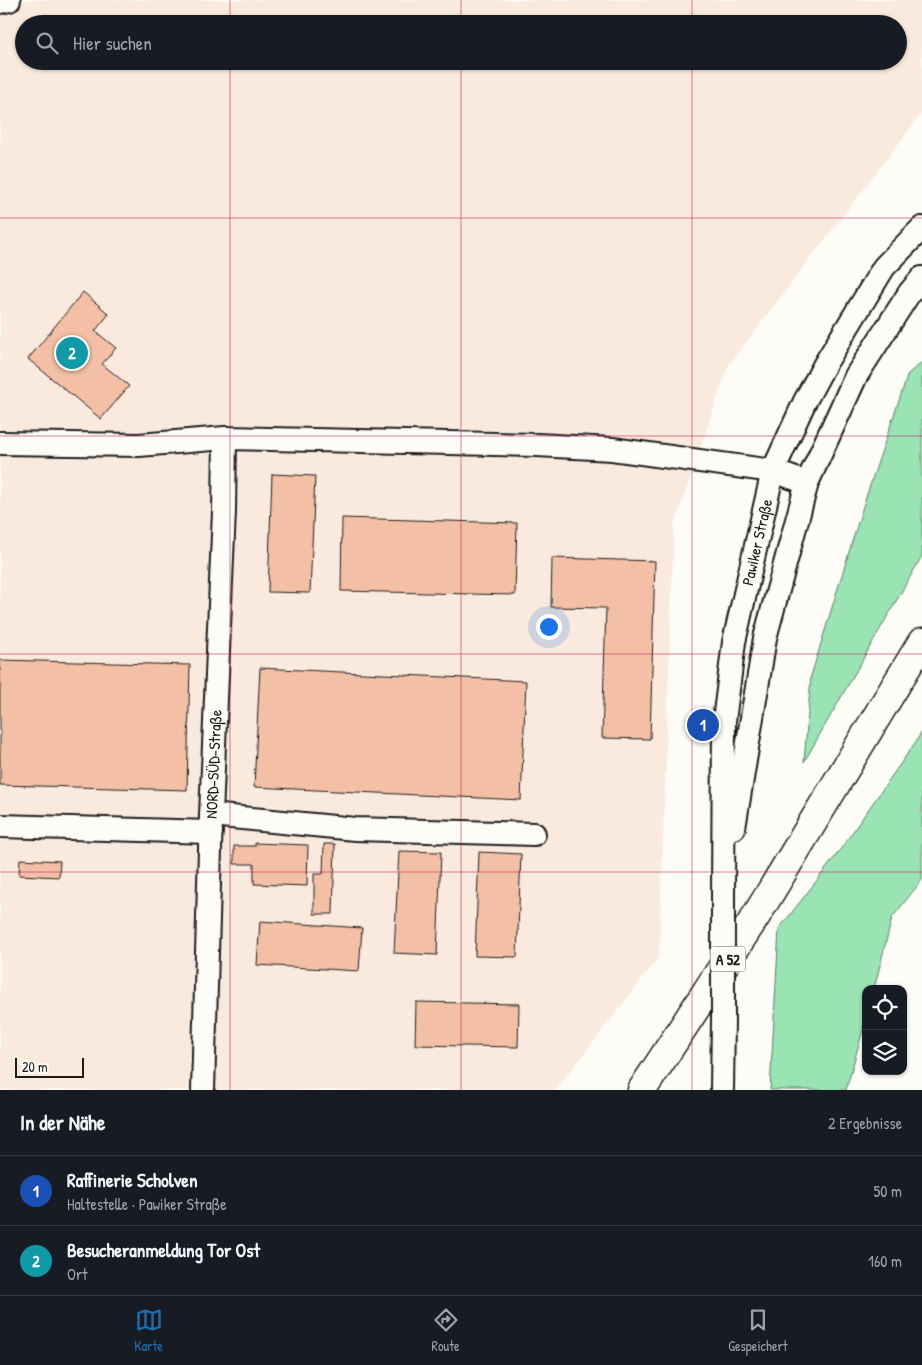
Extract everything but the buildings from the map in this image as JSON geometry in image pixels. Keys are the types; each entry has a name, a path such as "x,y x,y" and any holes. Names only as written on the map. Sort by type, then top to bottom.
{"highway":[{"name":"A 52","path":"642,1090 756,916 922,642"}],"street":[{"path":"0,2 9,0"},
{"name":"Pawiker Straße","path":"722,1090 724,722 734,642 773,470 809,394 884,267 922,228"},
{"name":"Pawiker Straße","path":"723,898 765,638 807,484 856,376 910,292 922,278"},
{"path":"0,443 139,445 225,438 537,445 612,449 773,470 807,484"},
{"name":"NORD-SÜD-Straße","path":"203,1090 225,438"},
{"path":"0,826 211,824 355,830 534,834"}],"shaded area":[{"path":"0,0 922,0 922,113 728,366 674,526 659,957 556,1090 0,1090"}],"green space":[{"path":"922,362 922,556 804,762 811,676 864,503 908,374"},
{"path":"922,730 922,880 892,918 875,985 862,985 862,1033 846,1090 770,1090 779,929 835,857 917,740"}],"place":[{"name":"Besucheranmeldung Tor Ost","path":"72,353"},
{"name":"Raffinerie Scholven","path":"703,725"}]}
